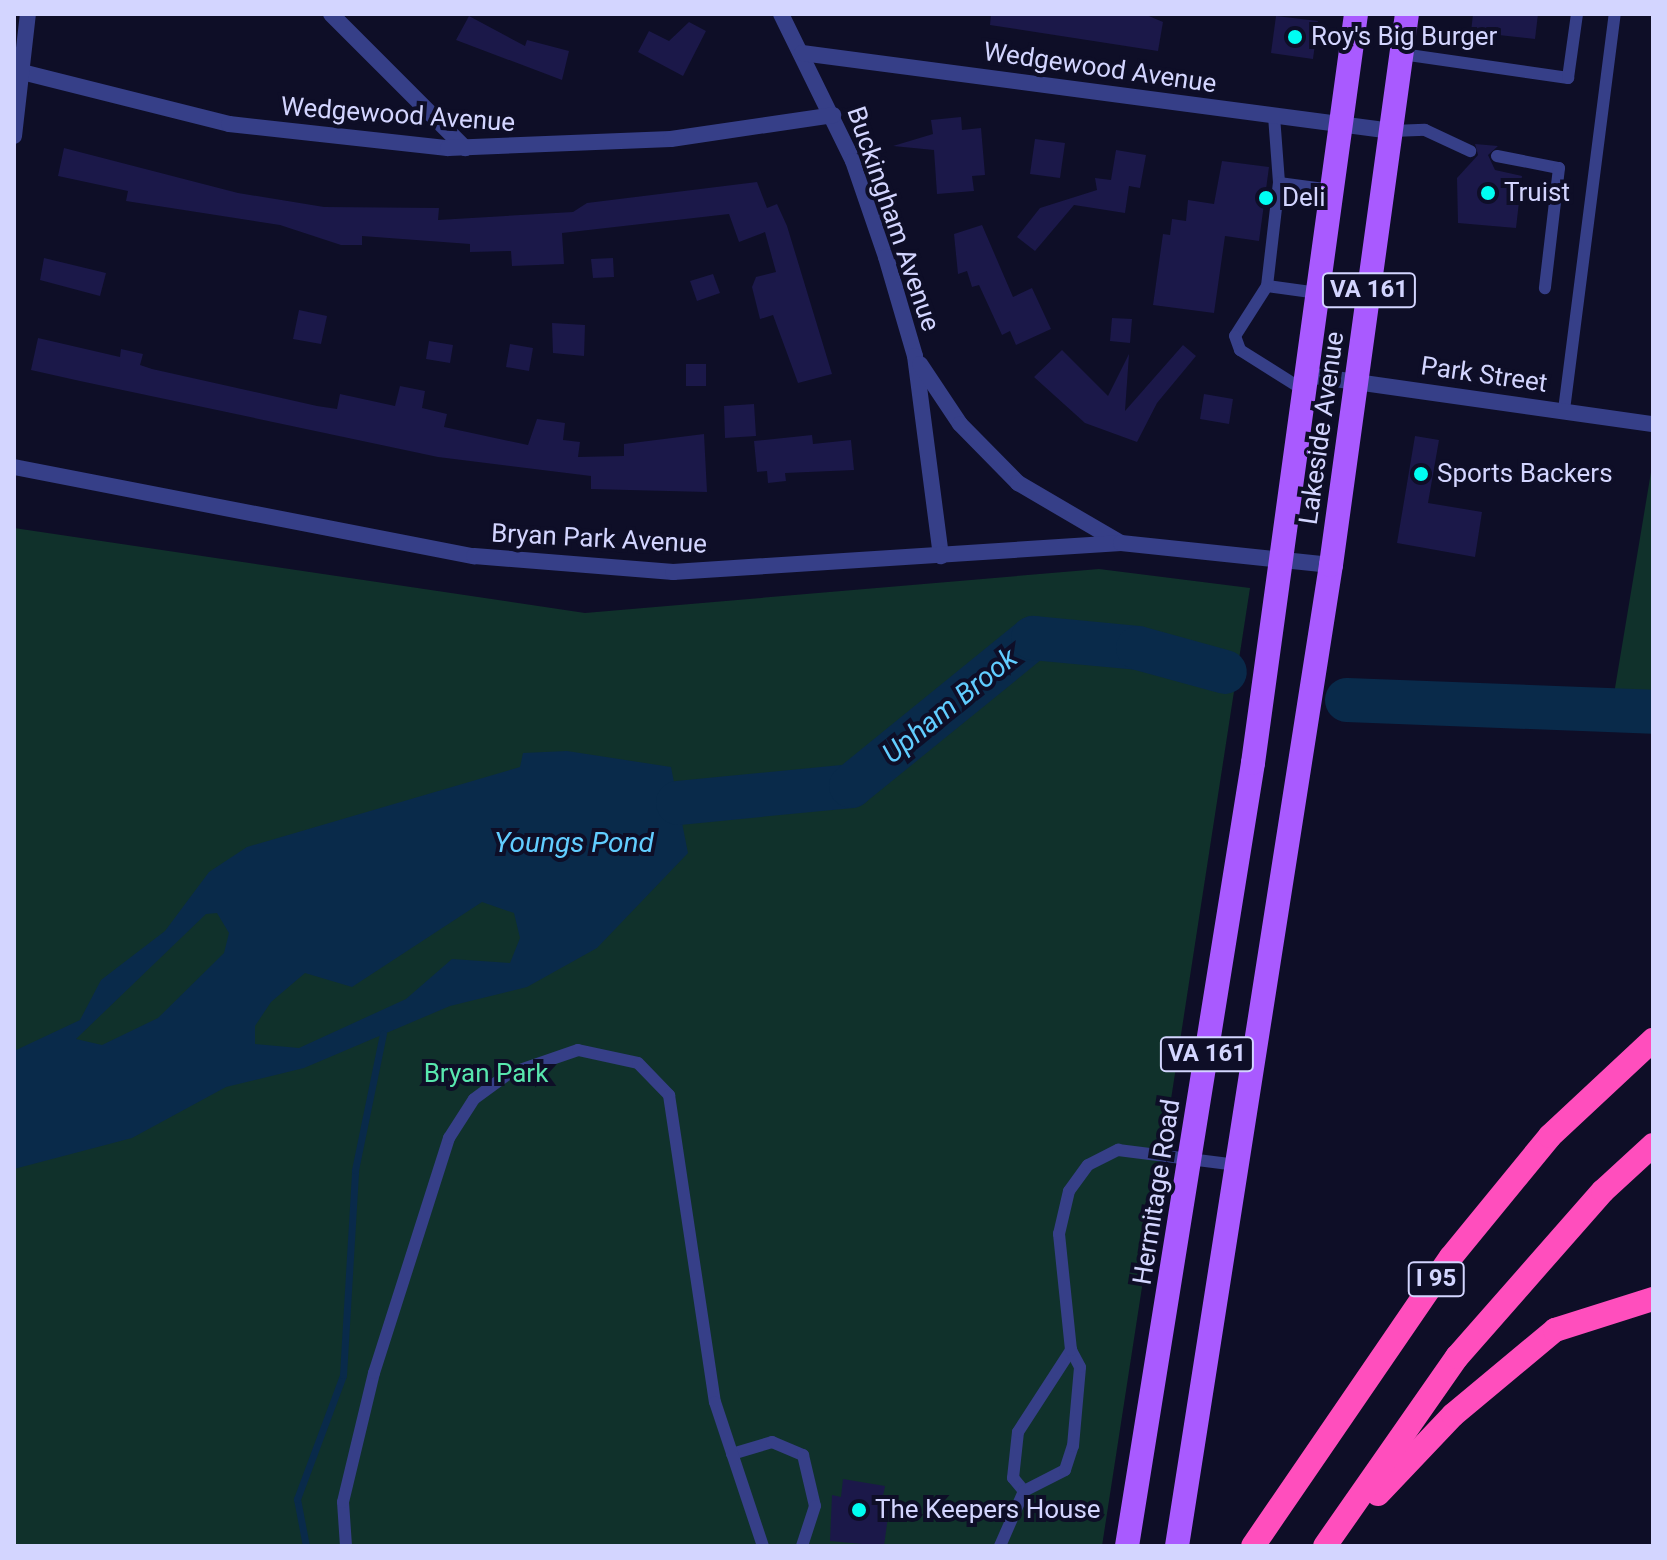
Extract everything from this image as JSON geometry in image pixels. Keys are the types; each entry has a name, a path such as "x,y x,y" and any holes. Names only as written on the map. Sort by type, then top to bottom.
{"highway":[{"name":"I 95","path":"1253,1546 1451,1257 1550,1136 1653,1040"},
{"name":"I 95","path":"1328,1546 1457,1357 1603,1191 1653,1145"},
{"path":"1328,1546 1453,1415 1555,1330 1653,1299"}],"main road":[{"name":"Lakeside Avenue","path":"1282,560 1356,14"},
{"name":"Lakeside Avenue","path":"1331,565 1407,14"},
{"name":"Hermitage Road","path":"1127,1546 1191,1156 1282,560"},
{"name":"VA 161","path":"1177,1546 1331,565"}],"street":[{"path":"14,136 18,71 28,14"},
{"path":"331,14 465,148"},
{"name":"Buckingham Avenue","path":"781,14 833,115 915,356 941,556"},
{"name":"Wedgewood Avenue","path":"802,53 1392,131"},
{"name":"Wedgewood Avenue","path":"18,71 229,124 465,148 671,139 833,115"},
{"name":"Buckingham Avenue","path":"915,356 960,424 1018,483 1121,543"},
{"name":"Park Street","path":"1306,383 1356,382 1653,424"},
{"name":"Bryan Park Avenue","path":"14,467 474,556 673,572 1121,543 1331,565"}],"lane":[{"path":"1402,54 1568,78 1577,14"},
{"path":"1564,410 1615,14"},
{"path":"1274,116 1279,183 1267,286 1235,336 1240,350 1306,383"},
{"path":"1392,131 1425,130 1470,151"},
{"path":"1497,156 1559,168 1545,288"},
{"path":"1279,183 1332,190"},
{"path":"1267,286 1318,293"},
{"path":"346,1546 343,1502 374,1373 449,1138 474,1099 546,1055 609,1054 655,1074 669,1095 715,1402 763,1546"},
{"path":"1000,1546 1024,1491 1065,1470 1080,1397 1071,1350 1059,1234 1069,1191 1088,1165 1118,1150 1191,1156 1237,1165"},
{"path":"1024,1491 1013,1478 1018,1432 1071,1350"},
{"path":"732,1454 772,1442 803,1455 815,1506 802,1546"}],"green space":[{"path":"1653,460 1653,693 1614,694"},
{"name":"Bryan Park","path":"14,528 585,613 1099,569 1250,588 1102,1546 14,1546"}],"water":[{"name":"Youngs Pond","path":"567,751 671,767 688,853 597,948 527,987 450,1006 304,1068 226,1087 132,1138 14,1169 14,1051 80,1020 101,980 165,931 209,872 247,847 520,767 523,753","holes":["482,902 514,913 520,938 510,963 452,959 406,999 299,1048 255,1044 255,1026 271,1002 305,973 352,987","217,913 229,933 224,953 158,1018 102,1045 76,1039 206,914"]}],"building":[{"path":"991,14 1144,14 1163,22 1158,51 990,25"},
{"path":"1473,14 1538,14 1535,39 1471,32"},
{"path":"469,16 525,46 527,40 569,51 562,80 456,40"},
{"name":"Roy's Big Burger","path":"1276,16 1318,21 1313,59 1271,53"},
{"path":"689,22 706,31 683,76 638,52 649,31 669,41"},
{"path":"961,117 962,130 981,128 985,175 972,176 974,191 937,194 934,150 893,146 933,134 931,120"},
{"path":"1035,139 1065,143 1060,178 1030,174"},
{"name":"Truist","path":"1475,144 1498,146 1488,155 1495,170 1522,176 1516,228 1458,223 1457,178 1478,155"},
{"path":"64,148 238,193 324,207 439,208 438,220 573,212 587,203 757,182 767,208 777,204 787,226 832,374 798,383 773,315 760,319 752,287 756,277 776,272 765,232 739,242 729,214 562,233 564,264 512,266 511,251 470,252 470,244 362,236 362,245 341,245 280,225 126,201 128,191 58,176"},
{"path":"1116,150 1146,155 1140,188 1129,186 1125,213 1074,205 1035,251 1017,237 1040,208 1097,190 1095,178 1111,180"},
{"path":"1222,161 1269,167 1259,241 1225,236 1214,313 1153,305 1163,234 1170,235 1172,219 1186,221 1188,200 1214,204"},
{"path":"982,225 1013,297 1032,288 1051,329 1016,345 1010,331 1002,335 979,285 972,287 967,271 958,274 954,234"},
{"path":"44,258 106,273 100,296 40,280"},
{"path":"613,258 614,277 593,278 591,259"},
{"path":"713,274 720,293 697,301 690,281"},
{"path":"299,310 327,316 321,344 293,339"},
{"path":"1112,318 1132,319 1130,343 1110,341"},
{"path":"552,323 585,325 584,356 553,353"},
{"path":"38,338 120,357 121,349 143,354 140,365 152,369 337,409 340,394 395,406 400,386 425,391 422,408 447,414 444,427 528,445 537,419 565,423 563,440 580,442 578,457 624,456 624,444 704,434 707,492 591,489 591,476 438,457 31,370"},
{"path":"429,341 453,345 450,363 426,359"},
{"path":"510,344 533,348 529,371 506,367"},
{"path":"1183,345 1196,356 1157,403 1137,442 1085,423 1034,377 1062,350 1108,396 1129,354 1125,411"},
{"path":"686,364 706,364 706,386 686,386"},
{"path":"1204,394 1233,399 1229,424 1200,419"},
{"path":"754,404 756,436 725,438 724,406"},
{"path":"812,435 813,444 851,440 854,470 785,473 786,481 768,483 767,471 757,472 754,441"},
{"name":"Sports Backers","path":"1415,436 1439,440 1428,503 1482,512 1475,557 1397,543"},
{"name":"The Keepers House","path":"843,1479 885,1486 882,1501 890,1502 884,1546 830,1541 832,1495 841,1497"}],"waterway":[{"name":"Upham Brook","path":"678,803 851,786 1033,638 1138,648 1225,672"},
{"name":"Upham Brook","path":"1347,700 1653,712"},
{"path":"306,1546 297,1499 343,1375 355,1170 383,1034"}],"place":[{"name":"Roy's Big Burger","path":"1295,37"},
{"name":"Truist","path":"1488,193"},
{"name":"Deli","path":"1266,198"},
{"name":"Sports Backers","path":"1421,474"},
{"name":"The Keepers House","path":"859,1510"}]}
